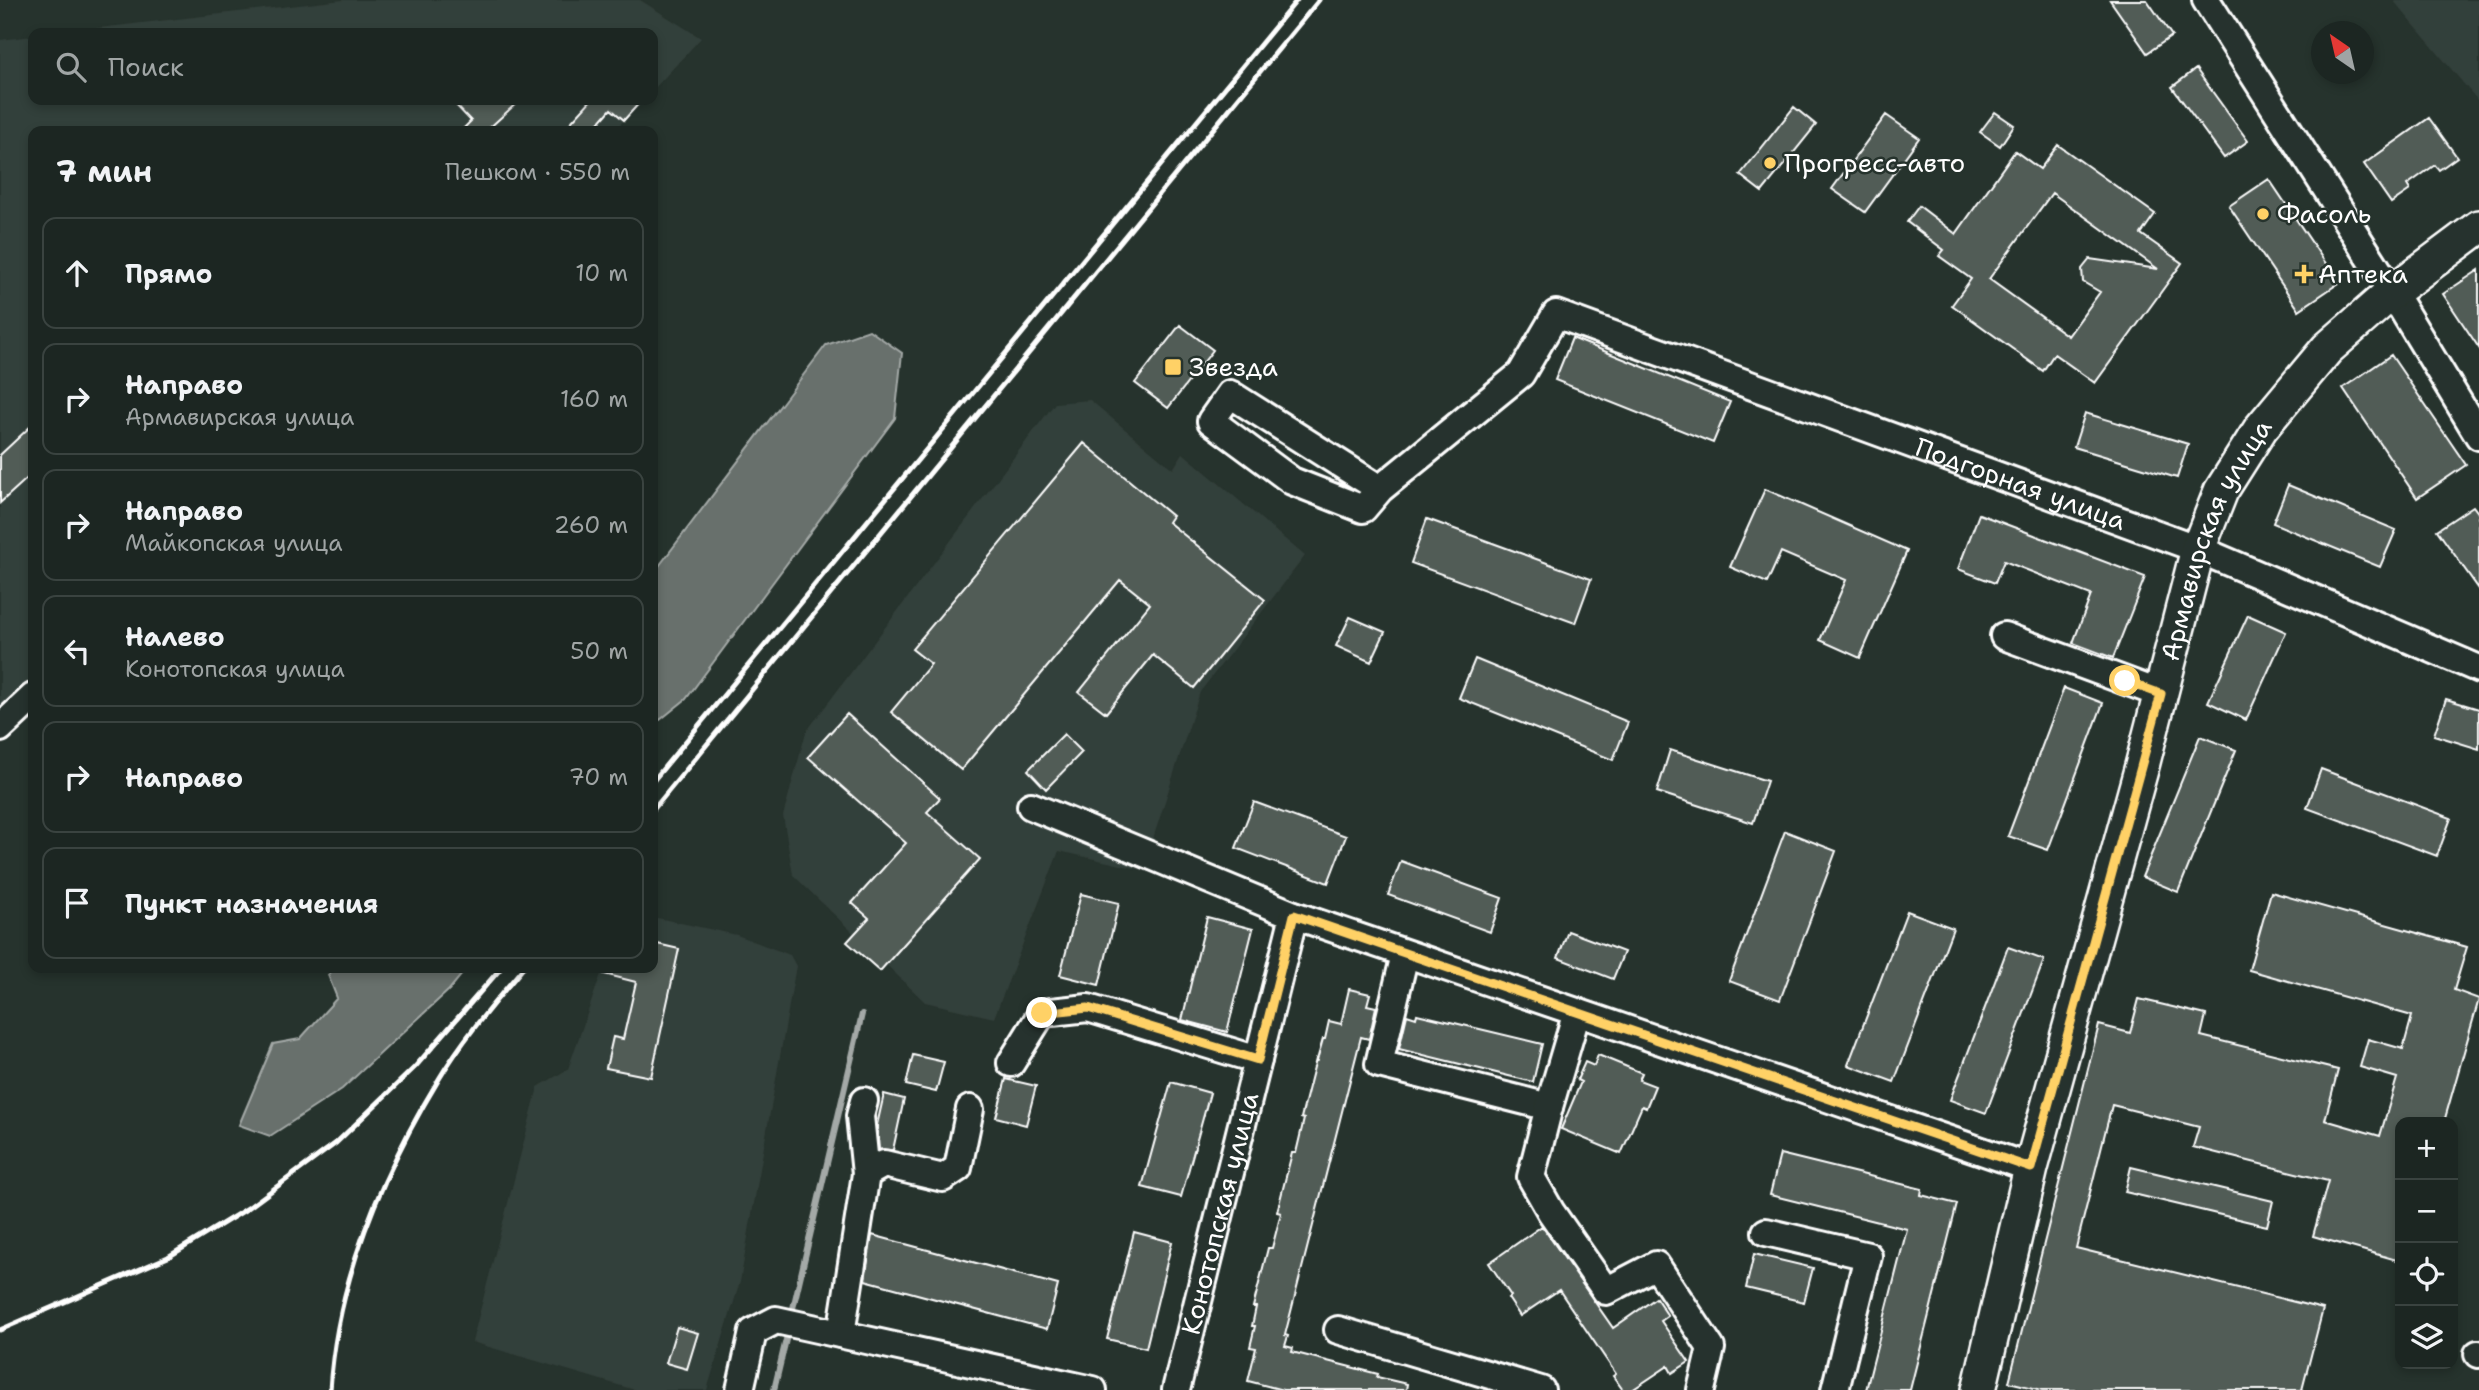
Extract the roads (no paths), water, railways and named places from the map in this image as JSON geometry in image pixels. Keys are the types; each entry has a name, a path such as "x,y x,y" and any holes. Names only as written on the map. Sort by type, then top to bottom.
{"main road":[{"name":"Армавирская улица","path":"1979,1390 2031,1168 2199,549 2221,491 2261,428 2327,349 2392,292 2479,227"}],"street":[{"path":"2206,0 2392,292 2479,436"},
{"name":"Подгорная улица","path":"1380,489 1521,374 1556,314 2199,549 2479,668"},
{"path":"1230,394 1380,489 1363,509 1292,481 1211,421 1230,394"},
{"path":"2004,636 2161,694"},
{"path":"0,728 28,702"},
{"path":"1031,806 1294,915 2031,1168"},
{"name":"Конотопская улица","path":"1176,1390 1294,915"},
{"path":"1405,954 1379,1064 1549,1107"},
{"path":"1011,1063 1042,1013 1088,1008 1258,1060"},
{"path":"1577,1012 1531,1177 1551,1212 1606,1291 1656,1265 1711,1348 1700,1390"},
{"path":"841,1334 866,1174 860,1116 864,1101"},
{"path":"866,1174 884,1164 943,1178 958,1168 970,1109"},
{"path":"1766,1232 1868,1256 1835,1390"},
{"path":"740,1390 753,1332 776,1320 1093,1390"},
{"path":"1338,1331 1541,1390"}],"waterway":[{"path":"791,1317 862,1014"},
{"path":"774,1390 788,1331"}],"railway":[{"path":"658,775 1297,0"},
{"path":"658,804 1319,0"},
{"path":"0,1330 168,1257 248,1208 336,1143 415,1067 497,973"},
{"path":"330,1390 342,1308 366,1228 381,1190 418,1115 448,1064 519,973"}],"place":[{"name":"Прогресс-авто","path":"1770,163"},
{"name":"Фасоль","path":"2263,214"},
{"name":"Аптека","path":"2304,274"},
{"name":"Звезда","path":"1173,367"}]}
